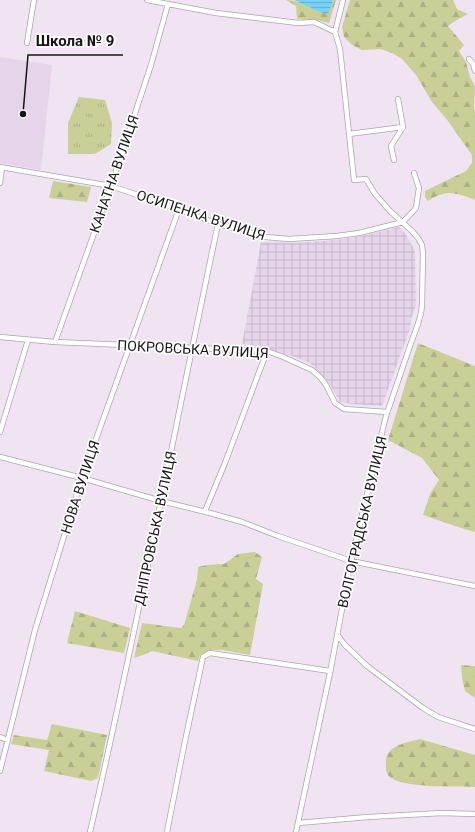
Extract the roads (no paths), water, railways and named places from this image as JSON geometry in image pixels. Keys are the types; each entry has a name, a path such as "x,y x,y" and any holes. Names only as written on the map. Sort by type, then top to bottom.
{"street":[{"path":"27,43 34,0"},
{"path":"148,0 216,13 298,23 314,22 335,32"},
{"path":"343,0 335,32 340,49 354,180 366,179 375,194 390,211 403,222 416,208 419,188 414,173"},
{"name":"КАНАТНА ВУЛИЦЯ","path":"55,342 111,186 151,65 168,4"},
{"path":"469,59 474,64 475,71"},
{"path":"394,160 391,146 403,127 398,98"},
{"path":"349,134 403,127"},
{"path":"0,183 1,167"},
{"name":"ОСИПЕНКА ВУЛИЦЯ","path":"1,167 111,186 218,224 266,237 289,239 337,236 359,233 403,222"},
{"name":"НОВА ВУЛИЦЯ","path":"0,771 35,630 82,478 179,209"},
{"name":"ВОЛГОГРАДСЬКА ВУЛИЦЯ","path":"296,832 330,671 351,561 387,412 421,313 422,246 418,238 403,222"},
{"name":"ДНІПРОВСЬКА ВУЛИЦЯ","path":"90,832 108,756 218,224"},
{"name":"ПОКРОВСЬКА ВУЛИЦЯ","path":"0,338 55,342 267,351 312,370 326,385 335,403 344,409 387,412"},
{"path":"0,432 28,340"},
{"path":"205,511 225,463 267,351"},
{"path":"0,457 82,478 161,501 205,511 242,522 351,561 475,586"},
{"path":"337,634 344,644 367,666 423,708 438,717 475,729"},
{"path":"167,832 203,657 210,653 330,671"},
{"path":"0,737 8,740"},
{"path":"298,822 442,813 475,814"}],"water":[{"path":"294,0 332,0 333,1 328,14"}],"place":[{"name":"Школа № 9","path":"23,114"}]}
